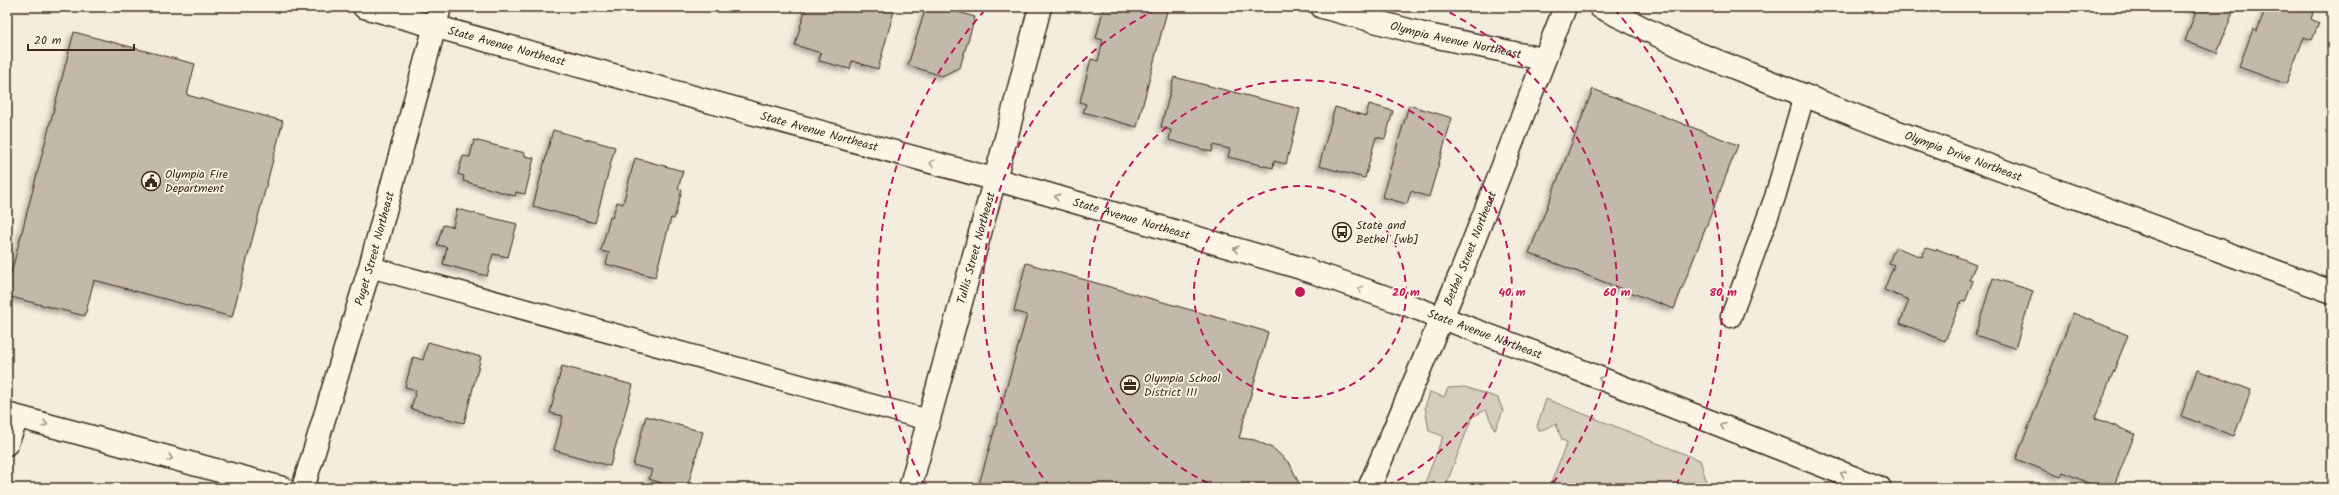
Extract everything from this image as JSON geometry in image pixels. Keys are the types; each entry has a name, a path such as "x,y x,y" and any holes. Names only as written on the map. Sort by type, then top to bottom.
{"street":[{"name":"State Avenue Northeast","path":"364,7 438,16 994,180 1301,268 1442,319 1880,488"},
{"name":"Tullis Street Northeast","path":"910,488 1040,7"},
{"name":"Bethel Street Northeast","path":"1369,488 1442,319 1543,59 1565,7"},
{"name":"Olympia Drive Northeast","path":"1600,7 1682,47 1886,128 2332,292"},
{"name":"Olympia Avenue Northeast","path":"1326,8 1423,34 1543,59"},
{"name":"Puget Street Northeast","path":"304,488 370,266 438,16"},
{"path":"13,416 283,488"}],"lane":[{"path":"1731,317 1775,197 1804,96"},
{"path":"370,266 928,420"},
{"path":"7,445 13,416"}],"shaded area":[{"path":"1465,387 1498,398 1503,411 1495,430 1486,410 1472,417 1445,488 1423,488 1443,436 1429,431 1425,407 1430,392 1444,397 1448,388"},
{"path":"1546,399 1700,460 1707,483 1705,488 1549,488 1567,442 1562,440 1556,424 1539,431 1537,426"}],"building":[{"path":"806,7 895,7 878,69 852,61 850,69 819,61 821,53 795,45"},
{"path":"926,7 941,7 975,17 960,67 942,76 908,65"},
{"path":"1104,7 1168,7 1137,127 1083,112 1086,104 1080,102 1091,59 1098,61 1103,40 1096,38"},
{"path":"2187,7 2235,7 2217,53 2185,41 2196,11"},
{"path":"2266,7 2315,7 2311,19 2319,23 2312,40 2304,37 2286,84 2239,67 2253,29 2257,31"},
{"name":"Olympia Fire Department","path":"74,32 195,64 187,95 283,121 232,317 94,280 85,316 7,296 7,289"},
{"path":"1174,77 1300,109 1286,164 1274,161 1273,168 1228,157 1230,149 1213,145 1212,152 1169,140 1171,130 1161,127"},
{"path":"1593,89 1738,145 1674,309 1529,253"},
{"path":"1369,104 1393,111 1385,139 1376,137 1365,178 1319,166 1335,107 1366,116"},
{"path":"1409,105 1452,118 1429,197 1411,191 1407,204 1382,197"},
{"path":"553,130 615,147 595,223 533,206"},
{"path":"474,140 525,153 525,156 534,158 525,194 516,192 515,196 463,181 464,176 458,174 463,156 470,157"},
{"path":"635,158 683,171 678,189 682,190 674,219 671,218 655,277 606,264 609,253 601,251 610,217 612,218 617,202 623,204"},
{"path":"457,209 517,224 508,257 493,254 487,276 443,264 447,247 437,245 443,225 453,227"},
{"path":"1895,247 1922,257 1926,248 1936,251 1937,249 1976,264 1969,280 1973,281 1965,302 1961,301 1945,341 1900,323 1909,300 1884,290 1894,265 1889,263"},
{"name":"Olympia School District 111","path":"1026,263 1268,332 1239,438 1255,440 1274,449 1290,464 1301,488 978,488 1027,315 1014,311"},
{"path":"1993,278 2033,291 2015,348 1975,335"},
{"path":"2073,313 2128,335 2095,418 2135,434 2113,488 2100,488 2063,472 2061,477 2016,459"},
{"path":"428,342 481,357 464,423 411,409 416,390 405,387 413,357 423,360"},
{"path":"562,366 633,385 610,466 554,450 563,416 550,413"},
{"path":"2197,370 2251,390 2234,436 2181,416"},
{"path":"646,416 703,432 687,488 661,488 662,483 649,479 652,470 633,465"}],"place":[{"name":"Olympia Fire Department","path":"151,181"},
{"name":"State and Bethel [wb]","path":"1342,232"},
{"name":"Olympia School District 111","path":"1130,385"}]}
